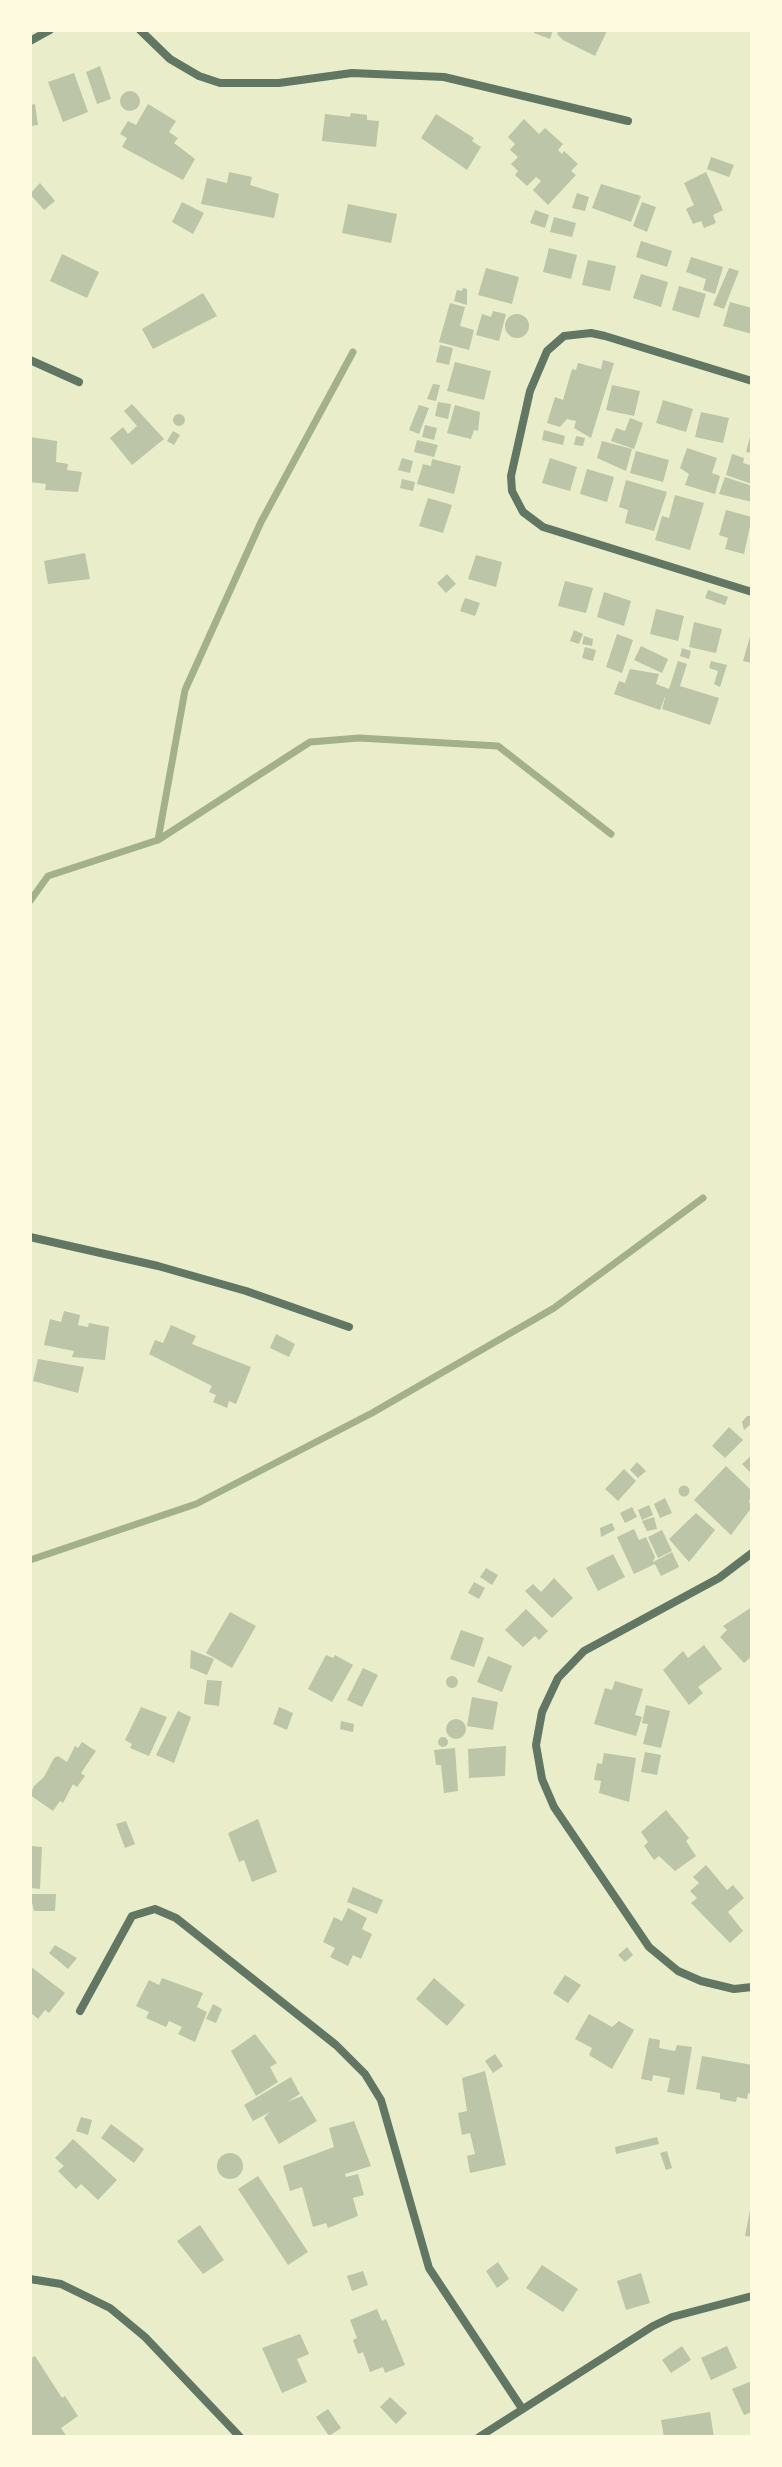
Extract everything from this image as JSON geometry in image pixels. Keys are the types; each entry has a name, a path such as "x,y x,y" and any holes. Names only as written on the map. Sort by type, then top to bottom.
{"street":[{"path":"30,41 50,30"},
{"path":"140,30 170,59 199,76 220,83 279,83 352,73 444,77 628,121"},
{"path":"752,381 605,336 591,333 564,336 547,351 535,378 511,476 512,491 523,512 543,527 752,592"},
{"path":"30,360 79,382"},
{"path":"30,1237 173,1270 349,1327"},
{"path":"752,1553 719,1578 584,1651 558,1678 542,1712 536,1745 542,1779 554,1807 649,1947 678,1971 701,1981 734,1989 752,1987"},
{"path":"80,2011 132,1916 155,1909 176,1918 336,2045 365,2074 381,2100 429,2268 521,2407"},
{"path":"30,2279 61,2284 110,2308 145,2337 240,2437"},
{"path":"479,2437 521,2407 672,2317 752,2296"}],"building":[{"path":"535,30 553,30 550,39 534,33"},
{"path":"559,30 607,31 595,56 563,40 557,34"},
{"path":"100,66 111,99 97,104 86,72"},
{"path":"74,73 88,112 63,122 48,82"},
{"path":"130,91 137,94 140,101 137,108 130,111 123,108 120,101 123,94"},
{"path":"35,104 38,125 30,126 30,105"},
{"path":"148,104 176,121 169,132 178,138 174,143 195,159 183,180 122,147 127,138 120,134 128,121 136,125"},
{"path":"351,113 367,115 367,120 379,121 376,147 322,141 325,114 350,117"},
{"path":"436,114 474,138 472,141 481,147 467,170 421,138"},
{"path":"524,119 539,134 545,128 563,144 558,150 562,154 564,151 578,164 571,171 576,175 548,205 533,190 541,181 536,177 527,186 515,175 518,171 511,164 518,157 510,150 515,144 508,137"},
{"path":"711,157 734,165 729,177 707,169"},
{"path":"229,172 252,177 250,185 279,194 274,218 201,204 207,178 227,183"},
{"path":"706,172 723,210 713,215 716,223 704,228 701,221 693,224 686,209 694,205 684,183"},
{"path":"40,183 55,201 44,210 30,194"},
{"path":"601,184 641,196 631,222 592,208"},
{"path":"577,193 589,197 585,211 572,208"},
{"path":"182,202 204,213 193,234 172,222"},
{"path":"642,202 656,207 647,232 633,226"},
{"path":"348,204 397,214 391,243 342,233"},
{"path":"535,210 549,215 545,228 530,223"},
{"path":"554,217 576,223 572,237 550,232"},
{"path":"641,241 672,251 667,267 636,257"},
{"path":"549,248 577,255 571,279 543,272"},
{"path":"62,254 99,272 87,298 50,281"},
{"path":"691,257 723,267 715,294 703,290 706,279 686,272"},
{"path":"588,260 616,266 610,291 582,285"},
{"path":"486,268 519,277 512,304 478,295"},
{"path":"729,268 739,271 724,309 713,305"},
{"path":"641,274 668,282 661,307 633,298"},
{"path":"679,286 706,294 699,318 672,310"},
{"path":"463,288 467,289 467,305 454,301 457,290 462,291"},
{"path":"203,293 217,316 153,349 142,329"},
{"path":"730,302 752,308 752,334 723,326"},
{"path":"450,303 465,307 460,326 474,330 469,350 439,342"},
{"path":"493,311 506,314 499,341 476,335 482,314 491,317"},
{"path":"517,314 528,321 529,326 522,337 517,338 506,331 505,326 512,315"},
{"path":"440,345 453,348 449,365 436,362"},
{"path":"603,360 614,363 591,438 574,428 576,421 567,419 560,427 547,423 555,397 563,400 572,369 576,370 578,363 601,369"},
{"path":"455,362 491,371 484,400 447,391"},
{"path":"433,384 440,385 436,401 427,399"},
{"path":"612,385 640,391 634,416 606,410"},
{"path":"663,400 693,409 686,432 656,423"},
{"path":"438,402 451,404 448,419 435,416"},
{"path":"132,404 164,439 132,465 110,438 123,427 128,434 137,426 124,411"},
{"path":"419,405 429,408 419,434 409,430"},
{"path":"455,405 480,412 478,431 474,430 471,439 447,433"},
{"path":"701,412 729,418 723,443 695,437"},
{"path":"179,414 185,420 179,426 173,420"},
{"path":"630,418 643,423 634,449 611,441 616,428 625,431"},
{"path":"425,425 437,428 434,440 422,437"},
{"path":"544,430 565,436 563,445 542,440"},
{"path":"173,431 180,435 174,445 167,441"},
{"path":"752,433 752,453 746,452"},
{"path":"576,436 585,438 583,446 574,445"},
{"path":"30,437 57,441 56,462 68,464 67,470 82,472 78,492 45,490 46,484 30,482"},
{"path":"417,440 438,445 434,457 414,452"},
{"path":"602,441 632,449 626,471 597,458"},
{"path":"687,448 717,458 712,473 720,476 715,494 685,485 689,474 680,468"},
{"path":"636,451 669,460 663,482 630,473"},
{"path":"732,454 744,458 743,463 752,466 752,484 726,475"},
{"path":"402,458 413,461 410,473 398,470"},
{"path":"550,458 577,467 570,491 542,483"},
{"path":"432,459 461,466 454,494 417,484 423,464 431,466"},
{"path":"587,469 614,477 607,502 580,494"},
{"path":"725,477 752,486 752,502 719,494"},
{"path":"402,479 415,482 413,491 400,488"},
{"path":"626,480 667,492 654,531 625,523 628,510 619,507"},
{"path":"675,495 704,503 690,550 655,540 662,516 669,518"},
{"path":"428,498 452,505 443,533 419,526"},
{"path":"726,510 752,517 744,554 725,549 728,538 719,535"},
{"path":"85,553 90,579 48,584 44,561"},
{"path":"476,555 502,562 496,587 468,579"},
{"path":"447,574 456,584 446,593 437,583"},
{"path":"565,581 593,588 586,613 558,606"},
{"path":"708,590 728,597 725,605 705,598"},
{"path":"604,592 631,601 624,626 597,617"},
{"path":"465,598 480,603 475,616 460,611"},
{"path":"656,609 684,616 678,641 650,634"},
{"path":"694,622 722,629 716,653 689,647"},
{"path":"574,630 583,634 579,644 570,641"},
{"path":"752,633 752,663 743,661"},
{"path":"617,634 633,640 622,673 606,667"},
{"path":"584,636 593,639 592,646 582,644"},
{"path":"641,646 668,659 662,673 634,660"},
{"path":"585,647 596,650 593,661 582,658"},
{"path":"682,648 691,651 689,659 680,656"},
{"path":"678,661 687,664 680,686 719,698 710,725 662,709 666,694 660,710 614,694 619,681 625,683 630,669 659,674 656,684 669,689"},
{"path":"711,661 727,665 720,687 714,684 718,671 709,668"},
{"path":"64,1311 80,1315 78,1325 88,1327 89,1323 109,1327 105,1360 72,1357 74,1351 44,1345 50,1319 61,1322"},
{"path":"171,1325 196,1336 192,1344 251,1367 236,1404 229,1401 227,1408 213,1402 216,1395 209,1392 212,1386 149,1354 155,1340 163,1343"},
{"path":"276,1334 295,1344 289,1357 270,1348"},
{"path":"38,1359 84,1367 78,1393 33,1381"},
{"path":"747,1416 752,1416 752,1423 744,1430 742,1422"},
{"path":"729,1427 743,1440 725,1458 712,1446"},
{"path":"752,1455 752,1474 742,1464"},
{"path":"637,1462 646,1471 638,1478 630,1470"},
{"path":"726,1466 752,1491 749,1502 752,1507 731,1535 694,1500"},
{"path":"624,1469 636,1481 618,1501 605,1489"},
{"path":"684,1485 690,1491 684,1497 678,1491"},
{"path":"665,1498 672,1513 660,1518 654,1504"},
{"path":"649,1505 653,1515 642,1520 638,1510"},
{"path":"632,1507 637,1517 625,1523 620,1513"},
{"path":"696,1513 715,1530 689,1562 669,1539"},
{"path":"654,1517 657,1529 647,1531 642,1521"},
{"path":"612,1523 615,1530 601,1537 600,1528"},
{"path":"634,1529 639,1540 646,1537 655,1557 653,1562 672,1552 679,1567 661,1576 655,1564 634,1574 617,1537"},
{"path":"662,1530 672,1551 658,1558 648,1537"},
{"path":"613,1554 625,1577 598,1591 586,1568"},
{"path":"486,1568 498,1575 492,1585 480,1577"},
{"path":"554,1578 573,1598 552,1618 525,1591 533,1584 541,1592"},
{"path":"474,1582 485,1588 479,1599 468,1593"},
{"path":"752,1607 752,1656 744,1663 720,1637 727,1630 723,1626"},
{"path":"526,1609 548,1631 539,1640 535,1636 523,1647 505,1630"},
{"path":"230,1612 256,1626 232,1668 206,1653"},
{"path":"461,1630 484,1638 474,1667 450,1659"},
{"path":"704,1645 722,1669 698,1687 703,1693 689,1705 663,1670 683,1651 688,1658"},
{"path":"191,1650 214,1659 207,1675 190,1668"},
{"path":"326,1655 333,1658 335,1655 353,1665 332,1702 308,1689"},
{"path":"488,1656 512,1666 502,1692 477,1682"},
{"path":"363,1668 378,1675 362,1707 347,1700"},
{"path":"452,1676 458,1682 452,1688 446,1682"},
{"path":"207,1680 222,1681 219,1706 204,1704"},
{"path":"615,1681 643,1689 635,1715 642,1717 636,1736 594,1724 605,1688 612,1690"},
{"path":"472,1697 498,1702 493,1730 467,1726"},
{"path":"646,1705 670,1711 661,1748 643,1744 648,1724 642,1723"},
{"path":"141,1707 167,1717 149,1756 130,1748 132,1744 125,1740"},
{"path":"279,1707 293,1713 287,1730 273,1724"},
{"path":"178,1711 191,1717 174,1763 156,1755"},
{"path":"456,1719 463,1722 466,1729 463,1736 456,1739 449,1736 446,1729 449,1722"},
{"path":"341,1721 354,1724 353,1732 340,1729"},
{"path":"443,1737 448,1742 443,1747 438,1742"},
{"path":"82,1742 96,1751 81,1773 85,1776 77,1787 73,1784 63,1803 60,1801 53,1811 30,1795 54,1758 58,1756 67,1762 75,1746 78,1748"},
{"path":"506,1746 505,1776 469,1778 468,1749"},
{"path":"455,1748 458,1791 444,1793 441,1765 436,1765 434,1750"},
{"path":"645,1752 661,1755 657,1775 641,1772"},
{"path":"604,1753 636,1758 629,1802 599,1793 601,1781 594,1780 597,1763 602,1764"},
{"path":"666,1810 689,1838 686,1841 696,1856 675,1871 659,1856 654,1860 644,1846 648,1842 641,1832"},
{"path":"258,1819 277,1872 252,1882 244,1860 239,1862 228,1833"},
{"path":"126,1821 135,1844 125,1848 116,1824"},
{"path":"30,1846 42,1847 40,1889 30,1888"},
{"path":"706,1865 727,1890 733,1885 744,1898 728,1912 743,1931 730,1943 691,1903 697,1898 690,1891 699,1883 693,1877"},
{"path":"353,1887 383,1900 377,1914 347,1902"},
{"path":"30,1894 56,1894 55,1911 34,1911"},
{"path":"348,1908 367,1918 362,1929 372,1934 361,1959 353,1955 348,1966 330,1957 335,1948 323,1942 334,1917 342,1921"},
{"path":"55,1945 77,1958 68,1969 49,1953"},
{"path":"627,1947 633,1955 625,1962 618,1955"},
{"path":"30,1966 65,1993 49,2013 45,2010 38,2019 30,2012"},
{"path":"565,1975 581,1985 568,2003 553,1993"},
{"path":"162,1978 203,1993 197,2007 207,2012 195,2042 178,2034 182,2027 169,2021 166,2027 146,2018 149,2012 136,2006 149,1980 159,1985"},
{"path":"434,1978 465,2005 447,2026 416,1999"},
{"path":"213,2004 222,2009 216,2023 206,2019"},
{"path":"589,2014 612,2027 619,2021 634,2030 612,2069 589,2055 592,2048 575,2039"},
{"path":"255,2034 277,2063 270,2067 278,2082 256,2096 231,2051"},
{"path":"649,2038 660,2040 659,2048 675,2051 677,2045 692,2047 684,2095 667,2092 670,2078 653,2075 652,2081 641,2079"},
{"path":"495,2054 503,2066 493,2073 485,2061"},
{"path":"702,2056 752,2065 752,2094 748,2093 747,2099 737,2097 736,2102 720,2099 720,2093 696,2089"},
{"path":"485,2071 506,2165 470,2173 467,2156 475,2154 470,2133 462,2135 458,2113 467,2111 462,2078"},
{"path":"291,2077 300,2094 287,2102 302,2096 317,2121 279,2144 264,2118 270,2112 253,2121 244,2105"},
{"path":"81,2117 92,2120 88,2135 76,2131"},
{"path":"354,2121 371,2166 345,2174 346,2177 358,2174 364,2195 353,2198 358,2216 328,2228 326,2223 313,2227 302,2187 290,2191 283,2166 334,2147 329,2128"},
{"path":"111,2124 144,2149 134,2163 101,2138"},
{"path":"657,2137 659,2144 616,2154 615,2147"},
{"path":"73,2139 117,2180 98,2200 81,2184 76,2189 58,2171 64,2166 55,2158"},
{"path":"667,2151 672,2168 666,2170 660,2153"},
{"path":"230,2153 239,2157 243,2166 239,2175 230,2179 221,2175 217,2166 221,2157"},
{"path":"258,2176 308,2252 288,2265 238,2189"},
{"path":"752,2205 752,2237 745,2236"},
{"path":"200,2225 224,2260 203,2274 177,2241"},
{"path":"498,2262 509,2279 497,2288 486,2271"},
{"path":"542,2265 578,2289 563,2312 526,2288"},
{"path":"363,2271 368,2285 352,2291 347,2276"},
{"path":"641,2273 650,2303 626,2310 617,2281"},
{"path":"377,2309 382,2321 386,2319 405,2365 385,2373 383,2367 370,2372 363,2352 358,2354 353,2340 357,2338 350,2320"},
{"path":"300,2334 309,2354 297,2359 307,2382 282,2393 262,2348"},
{"path":"682,2346 691,2360 671,2373 662,2360"},
{"path":"727,2346 737,2368 711,2380 701,2358"},
{"path":"35,2356 62,2398 65,2396 78,2416 61,2428 67,2437 30,2437 30,2359"},
{"path":"752,2381 752,2412 744,2415 732,2389"},
{"path":"390,2397 407,2413 396,2424 380,2407"},
{"path":"328,2409 341,2428 329,2436 316,2417"},
{"path":"710,2412 714,2437 664,2437 661,2420"}],"waterway":[{"path":"158,840 185,690 261,522 353,352"},
{"path":"30,901 48,876 158,840 310,742 359,738 498,746 611,834"},
{"path":"30,1560 196,1504 372,1413 554,1308 703,1198"}]}
